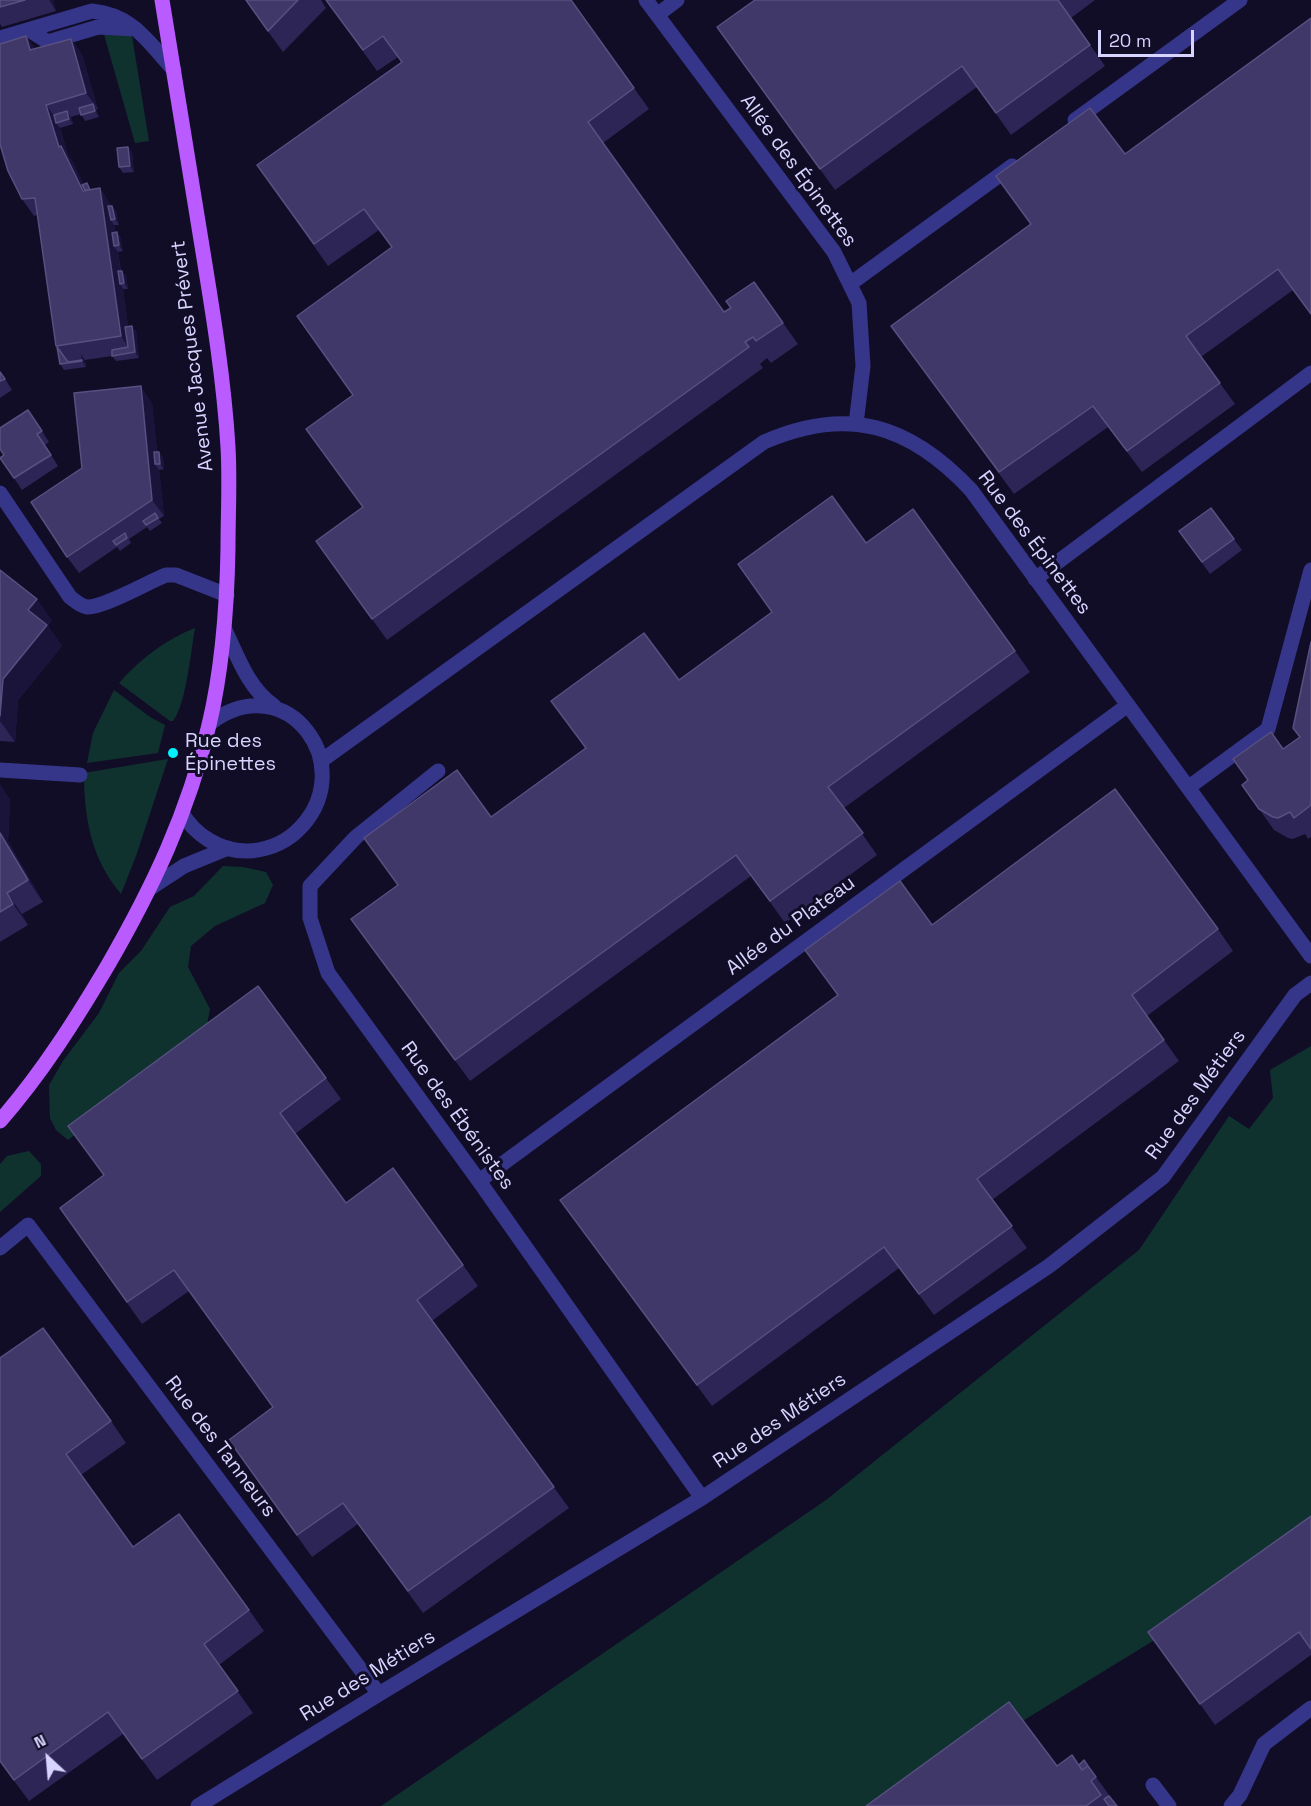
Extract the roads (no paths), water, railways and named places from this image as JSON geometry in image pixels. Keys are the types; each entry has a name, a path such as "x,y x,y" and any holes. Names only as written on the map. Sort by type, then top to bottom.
{"main road":[{"name":"Avenue Jacques Prévert","path":"0,1121 21,1098 90,995 135,918 149,889 174,836 182,813 209,724 222,658 227,595 229,482 225,409 212,307 162,0"}],"street":[{"name":"Allée des Épinettes","path":"646,0 834,252 850,284 859,303 863,366 856,424"},
{"path":"657,15 677,0"},
{"path":"1059,132 1240,0"},
{"path":"0,38 27,26 48,42 98,27 136,29 174,70"},
{"path":"850,284 1021,159"},
{"path":"1035,579 1311,373"},
{"name":"Rue des Épinettes","path":"321,761 764,442 789,431 824,424 856,424 884,428 915,443 952,470 971,490 1311,956"},
{"path":"0,493 70,597 80,604 87,607 102,604 166,575 176,575 227,595"},
{"path":"1189,787 1268,729 1311,570"},
{"path":"182,813 198,833 212,842 245,851 262,849 292,836 314,810 320,794 323,778 321,761 308,730 296,718 267,701 251,682 225,630"},
{"path":"209,724 219,717 243,708 260,705 277,708"},
{"name":"Allée du Plateau","path":"479,1181 1128,705"},
{"path":"0,770 80,775"},
{"name":"Rue des Ébénistes","path":"438,771 356,837 310,886 310,918 328,973 479,1181 702,1498"},
{"path":"149,889 184,866 228,848"},
{"name":"Rue des Métiers","path":"198,1806 702,1498 1049,1266 1163,1178 1295,995 1311,983"},
{"name":"Rue des Tanneurs","path":"0,1248 28,1225 379,1694"},
{"path":"1231,1806 1240,1795 1264,1744 1311,1708"},
{"path":"1153,1785 1169,1806"}],"place":[{"name":"Rue des Épinettes","path":"173,753"}]}
